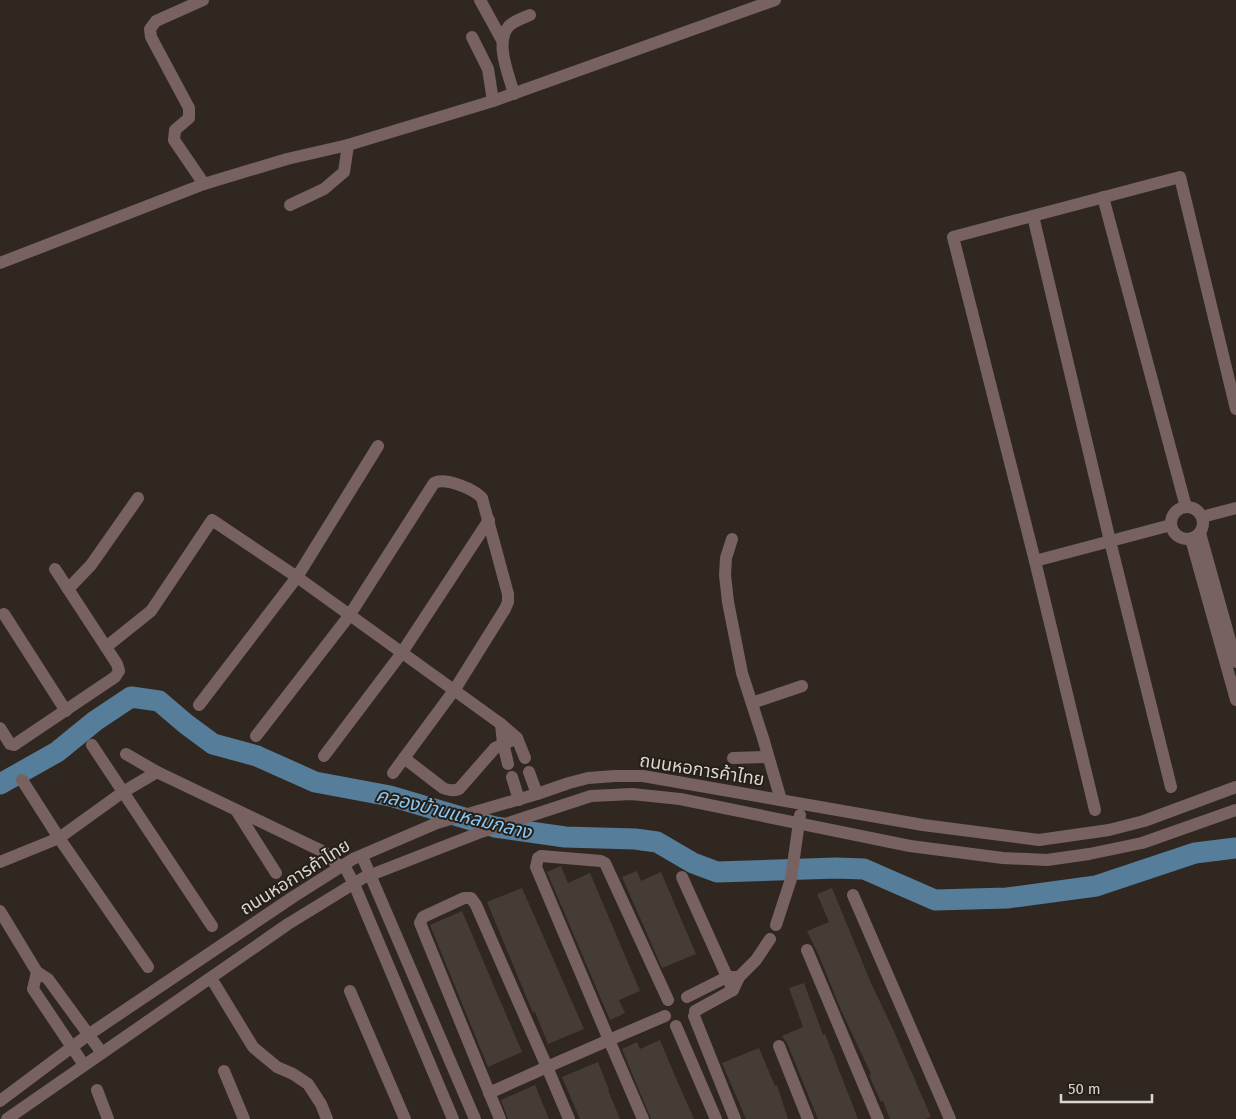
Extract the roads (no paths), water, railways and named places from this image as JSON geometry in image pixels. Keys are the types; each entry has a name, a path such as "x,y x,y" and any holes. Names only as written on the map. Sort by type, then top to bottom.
{"street":[{"path":"203,0 156,21 150,29 150,37 189,108 189,118 175,130 174,140 204,184"},
{"path":"480,0 502,40"},
{"path":"0,262 204,184 287,158 348,145 493,101 775,0"},
{"path":"514,94 502,48 502,40 505,32 511,25 530,14"},
{"path":"472,37 488,69 493,101"},
{"path":"290,205 324,189 344,172 348,145"},
{"path":"1095,810 1035,561 953,236 1180,177 1236,409"},
{"path":"1103,197 1186,507"},
{"path":"1032,216 1171,788"},
{"path":"199,705 297,577 378,446"},
{"path":"256,736 349,616 434,483 439,480 447,481 478,494 482,498 508,594 508,602 455,689 393,773"},
{"path":"68,589 91,565 138,498"},
{"path":"1196,536 1186,540 1176,535 1171,525 1176,511 1186,507 1196,510 1202,517 1203,522 1196,536 1236,700"},
{"path":"1202,517 1236,508"},
{"path":"106,647 151,611 212,520 297,577 401,654 455,689 501,724 516,738 526,758"},
{"path":"324,756 401,654 489,520"},
{"path":"1035,561 1171,525"},
{"path":"1196,536 1236,662"},
{"path":"732,539 726,558 725,575 728,602 742,673 764,738 781,800"},
{"path":"0,728 10,744 14,745 116,677 119,671 117,664 55,569"},
{"path":"4,614 66,710"},
{"path":"752,703 802,686"},
{"path":"501,724 508,764"},
{"path":"404,758 444,788 455,790 459,789 490,752 503,743 516,738"},
{"path":"92,745 212,926"},
{"path":"126,754 157,772 324,852 342,866 354,884 454,1119"},
{"path":"733,758 768,758"},
{"path":"0,862 59,838 123,792 157,772"},
{"path":"529,772 537,794"},
{"name":"ถนนหอการค้าไทย","path":"0,1101 88,1035 342,866 438,823 588,778 642,776 923,826 1039,840 1078,836 1135,823 1236,787"},
{"path":"512,777 519,800"},
{"path":"22,780 59,838 148,966"},
{"name":"ถนนหอการค้าไทย","path":"7,1119 288,924 370,875 486,831 591,796 632,794 680,800 910,846 1004,858 1047,860 1142,844 1236,810"},
{"path":"776,925 791,879 801,805"},
{"path":"486,831 491,807"},
{"path":"236,809 276,874"},
{"path":"362,856 475,1119"},
{"path":"643,1119 536,867 538,858 541,856 601,861 605,863 668,1000"},
{"path":"676,1026 687,1024 694,1013 733,990 733,977 682,877"},
{"path":"853,895 950,1119"},
{"path":"500,1119 420,923 423,917 464,898 471,898 476,905 569,1119"},
{"path":"0,912 37,972 48,979 102,1053"},
{"path":"375,933 391,924"},
{"path":"716,1119 676,1026 667,1020 665,1016 665,1005 668,1000 677,995 687,997 733,977 756,960 770,939"},
{"path":"807,950 878,1119"},
{"path":"37,972 33,989 84,1065"},
{"path":"211,978 253,1048 277,1067 294,1074 308,1084 321,1104 327,1119"},
{"path":"350,991 405,1119"},
{"path":"687,997 691,1001 735,1119"},
{"path":"489,1092 665,1016"},
{"path":"779,1046 808,1119"},
{"path":"224,1071 244,1119"},
{"path":"97,1090 108,1119"}],"waterway":[{"name":"คลองบ้านแหลมกลาง","path":"0,784 57,752 95,721 131,697 159,701 213,744 257,756 315,782 390,796 495,827 565,837 635,839 657,842 693,863 717,872 836,868 864,869 935,900 1007,898 1096,886 1195,853 1236,848"}]}
